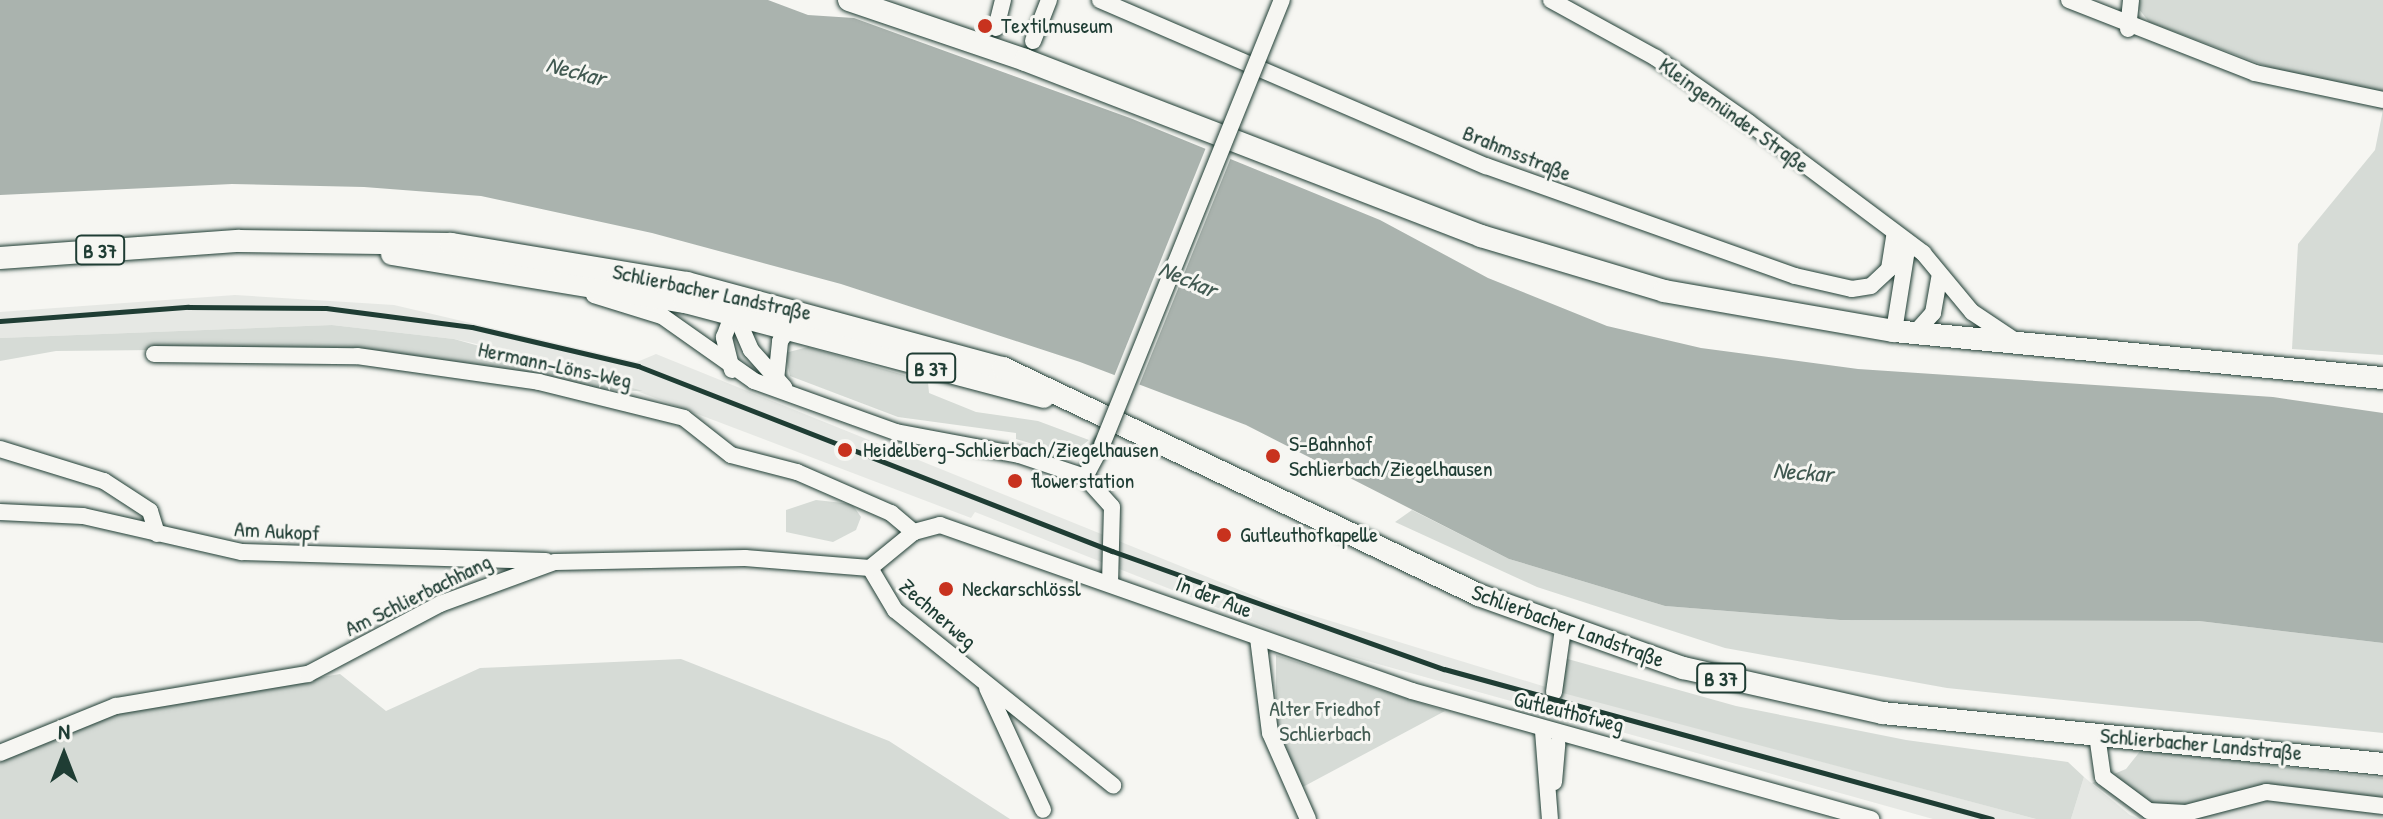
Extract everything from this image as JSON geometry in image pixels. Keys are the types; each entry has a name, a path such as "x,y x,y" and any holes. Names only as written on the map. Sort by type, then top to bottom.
{"main road":[{"name":"Kleingemünder Straße","path":"849,0 1551,259 1712,302 1904,332 2383,378"},
{"name":"Schlierbacher Landstraße","path":"0,258 213,242 451,244 918,340 1003,368 1563,629 1744,685 1853,708 2383,764"},
{"name":"Schlierbacher Landstraße","path":"337,243 571,284 736,304 790,327 985,385 1073,403"}],"street":[{"path":"996,28 1003,0"},
{"path":"1033,41 1049,0"},
{"name":"Brahmsstraße","path":"1100,0 1486,166 1739,258 1861,289 1889,269 1895,232"},
{"path":"1085,477 1102,445 1282,0"},
{"name":"Kleingemünder Straße","path":"1551,0 1656,58 1895,232 1972,312 2018,343"},
{"path":"2069,0 2128,29 2267,77 2383,100"},
{"path":"2128,29 2131,0"},
{"path":"1904,332 1908,244"},
{"path":"1904,332 1933,313 1939,278"},
{"path":"571,284 672,322 732,371 782,385 896,432 1019,455 1085,477 1112,507 1110,581"},
{"path":"732,371 724,337 736,304"},
{"path":"736,304 782,385"},
{"path":"782,385 780,341 790,327"},
{"name":"Hermann-Löns-Weg","path":"154,354 357,356 539,382 684,418 731,455 797,472 891,513 914,532"},
{"path":"0,449 97,477 150,511 157,534"},
{"name":"Am Aukopf","path":"0,512 83,516 263,554 555,562"},
{"name":"In der Aue","path":"914,532 944,526 1110,581 1258,638 1270,733 1308,819"},
{"path":"870,568 914,532"},
{"name":"Am Schlierbachhang","path":"0,753 116,706 308,674 440,604 555,562 745,558 870,568"},
{"name":"Zechnerweg","path":"870,568 887,602 986,686 1113,785"},
{"path":"1554,692 1563,629"},
{"name":"Gutleuthofweg","path":"1258,638 1871,819"},
{"name":"Zechnerweg","path":"986,686 1043,810"},
{"path":"1550,819 1547,797 1552,723"},
{"path":"2097,735 2103,777 2149,811 2186,813 2266,792 2383,806"},
{"path":"1547,797 1557,744"}],"shaded area":[{"path":"235,295 394,305 637,362 656,354 1272,603 1559,691 2036,819 1933,819 1317,647 975,512 971,518 563,363 454,339 332,325 0,338 0,312"},
{"path":"2084,777 2130,815 2140,819 2071,819"},
{"path":"2297,799 2383,812 2383,819 2202,819 2250,801"}],"green space":[{"path":"2132,0 2383,0 2383,110 2149,22"},
{"path":"2383,110 2383,355 2292,349 2298,244 2375,150"},
{"path":"332,325 454,339 643,391 591,390 480,365 356,348 56,351 0,361 0,338"},
{"path":"808,347 928,382 929,393 976,412 1038,421 1089,440 1070,455 1016,439 1016,433 898,417 790,376 785,353"},
{"path":"816,500 852,504 861,517 856,530 833,542 786,532 786,510"},
{"path":"1412,510 1509,559 1665,606 1840,620 2199,621 2383,643 2383,733 1947,688 1725,648 1537,587 1395,522"},
{"name":"Alter Friedhof Schlierbach","path":"1276,655 1445,711 1299,789 1276,721"},
{"path":"1557,656 1736,706 1906,740 2068,762 2084,777 2071,819 2036,819 1559,692"},
{"path":"681,659 889,741 1010,819 0,819 0,758 109,712 340,674 386,711 480,668"},
{"path":"2141,750 2383,778 2383,812 2297,799 2250,801 2202,819 2140,819 2092,783 2126,769"}],"water":[{"name":"Neckar","path":"0,0 768,0 808,15 854,18 1130,118 1380,220 1488,278 1607,326 1701,348 1858,369 2273,397 2383,413 2383,643 2199,621 1840,620 1665,606 1509,559 1246,425 1080,362 841,284 652,233 481,196 364,187 232,184 0,195"}],"pier":[{"path":"1207,145 1232,155 1138,388 1113,379"}],"tunnel":[{"path":"1554,692 1556,716"}],"railway":[{"path":"0,321 188,307 326,308 472,327 638,366 1112,551 1444,669 1992,819"}],"place":[{"name":"Textilmuseum","path":"985,26"},
{"name":"Heidelberg-Schlierbach/Ziegelhausen","path":"845,450"},
{"name":"S-Bahnhof Schlierbach/Ziegelhausen","path":"1273,456"},
{"name":"flowerstation","path":"1015,481"},
{"name":"Gutleuthofkapelle","path":"1224,535"},
{"name":"Neckarschlössl","path":"946,589"}]}
